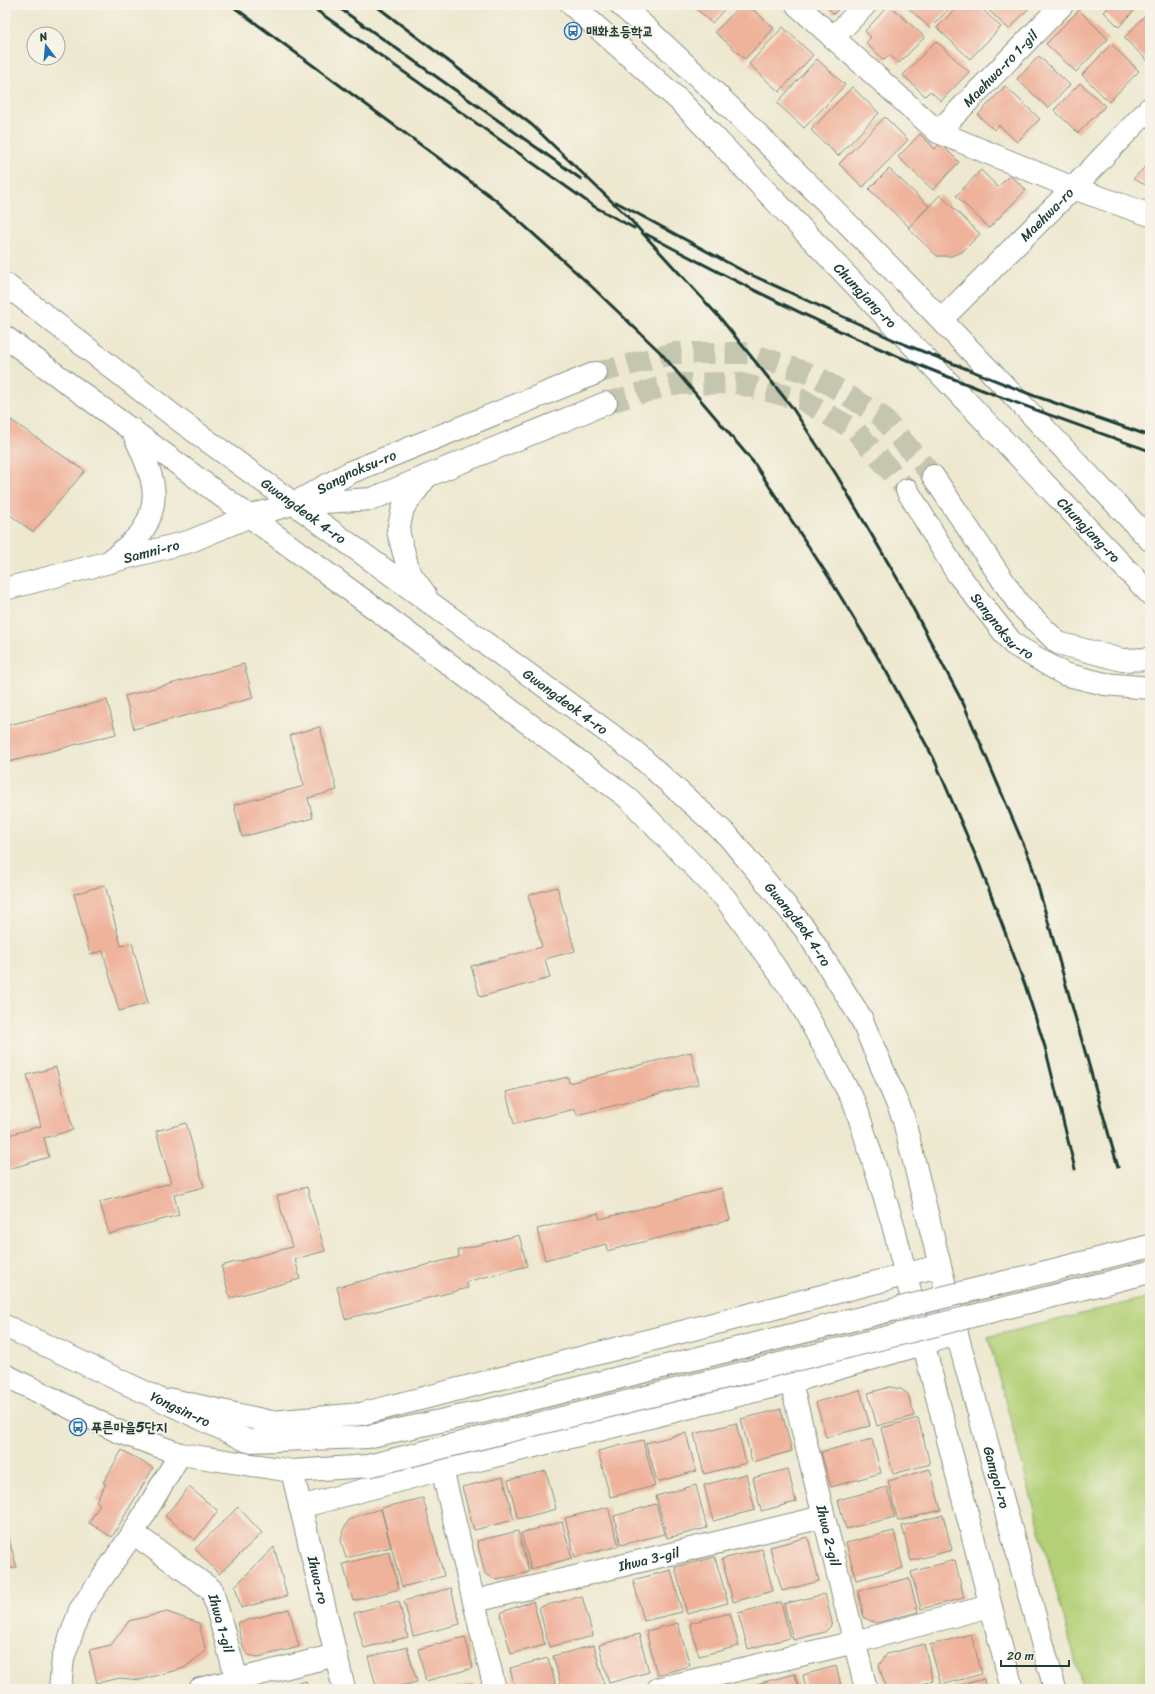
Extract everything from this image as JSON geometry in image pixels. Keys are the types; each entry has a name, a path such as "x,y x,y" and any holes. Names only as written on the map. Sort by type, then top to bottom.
{"street":[{"name":"Chungjang-ro","path":"572,5 681,102 1150,594"},
{"path":"621,5 704,80 942,319 1150,540"},
{"path":"797,5 938,132 1074,188 1150,215"},
{"path":"833,38 865,5"},
{"name":"Maehwa-ro 1-gil","path":"938,132 1062,5"},
{"name":"Maehwa-ro","path":"942,319 1074,188 1150,108"},
{"name":"Gwangdeok 4-ro","path":"5,284 179,420 635,752 728,836 805,929 861,1018 903,1117 939,1266"},
{"path":"5,337 250,516 628,798 725,898 798,998 855,1104 892,1221 1012,1689"},
{"name":"Sangnoksu-ro","path":"293,504 351,472 596,373"},
{"name":"Sangnoksu-ro","path":"293,504 372,499 606,403"},
{"path":"109,562 142,531 154,506 153,479 132,430"},
{"path":"427,476 402,508 398,531 410,572 434,606"},
{"name":"Sangnoksu-ro","path":"933,476 1018,603 1058,643 1122,660 1150,659"},
{"name":"Sangnoksu-ro","path":"907,490 957,573 1013,644 1064,674 1105,684 1150,688"},
{"name":"Samni-ro","path":"5,588 191,541 250,516 293,504"},
{"name":"Yongsin-ro","path":"5,1326 248,1441 367,1437 481,1412 1150,1246"},
{"path":"152,1396 271,1422 361,1414 905,1276 939,1266"},
{"name":"Gamgol-ro","path":"939,1266 1054,1689"},
{"path":"5,1375 117,1430 180,1454 292,1471 368,1466 1150,1272"},
{"path":"300,1507 442,1469 791,1382 957,1334"},
{"name":"Ihwa 2-gil","path":"791,1382 866,1689"},
{"path":"60,1689 63,1658 80,1610 133,1533 180,1454"},
{"path":"442,1469 495,1689"},
{"name":"Ihwa-ro","path":"292,1471 344,1689"},
{"name":"Ihwa 3-gil","path":"475,1601 824,1517"},
{"name":"Ihwa 1-gil","path":"133,1533 212,1590 236,1680"},
{"path":"658,1689 855,1642 990,1606"},
{"path":"200,1689 336,1655"}],"green space":[{"path":"1150,1297 1150,1689 1083,1689 988,1337"}],"building":[{"path":"692,5 728,5 712,23"},
{"path":"741,5 748,5 774,28 745,59 715,32"},
{"path":"825,5 842,5 834,14"},
{"path":"889,5 925,37 899,63 890,55 884,60 866,43 871,37 865,31"},
{"path":"905,5 953,5 930,28"},
{"path":"959,5 978,5 1001,27 970,59 937,28"},
{"path":"983,5 1032,5 1009,29"},
{"path":"1105,5 1139,5 1119,27 1104,12 1108,8"},
{"path":"1079,10 1108,39 1076,72 1046,44"},
{"path":"1150,10 1150,59 1148,61 1124,38"},
{"path":"783,27 813,55 779,92 749,64"},
{"path":"936,41 969,72 941,101 930,91 925,96 903,75"},
{"path":"1111,44 1139,71 1109,102 1082,75"},
{"path":"1039,56 1070,85 1048,108 1017,79"},
{"path":"817,59 845,85 804,128 777,103"},
{"path":"1080,83 1105,106 1078,133 1054,110"},
{"path":"1005,86 1040,119 1017,142 999,125 994,130 978,115"},
{"path":"852,87 879,113 838,156 811,130"},
{"path":"885,117 908,140 863,187 839,164"},
{"path":"920,134 935,149 940,143 959,162 933,190 898,157"},
{"path":"1150,162 1150,187 1133,179"},
{"path":"889,169 929,206 909,227 869,189"},
{"path":"981,170 998,187 1010,175 1026,190 989,228 956,196"},
{"path":"940,195 980,234 962,252 951,256 937,256 908,228"},
{"path":"5,416 85,471 33,532 5,511"},
{"path":"244,664 253,698 134,729 125,696"},
{"path":"107,700 116,734 5,763 5,726"},
{"path":"320,727 337,790 308,798 313,818 242,837 234,805 304,786 290,735"},
{"path":"105,885 121,946 132,943 148,1003 119,1011 103,951 90,954 74,894"},
{"path":"557,887 575,951 545,959 550,978 480,997 471,966 542,947 528,895"},
{"path":"691,1052 699,1084 577,1115 575,1109 514,1124 506,1092 568,1077 569,1083"},
{"path":"56,1067 73,1130 44,1138 49,1157 5,1170 5,1136 41,1126 27,1075"},
{"path":"186,1123 204,1187 174,1195 179,1215 109,1234 100,1202 171,1183 156,1131"},
{"path":"307,1187 325,1251 295,1259 300,1279 230,1298 221,1266 292,1247 277,1196"},
{"path":"722,1188 730,1220 607,1251 606,1244 545,1260 537,1229 598,1213 600,1219"},
{"path":"519,1235 527,1266 466,1282 468,1288 345,1319 337,1287 459,1257 458,1250"},
{"path":"890,1387 901,1389 908,1394 914,1416 877,1426 868,1393"},
{"path":"860,1390 870,1426 826,1437 816,1402"},
{"path":"781,1409 792,1451 752,1462 741,1419"},
{"path":"918,1418 930,1464 893,1474 881,1428"},
{"path":"736,1423 746,1463 704,1474 694,1434"},
{"path":"686,1433 696,1471 657,1482 646,1443"},
{"path":"872,1439 881,1473 831,1487 821,1452"},
{"path":"643,1440 655,1486 610,1497 598,1451"},
{"path":"122,1450 153,1468 112,1537 89,1523 100,1504 96,1501 106,1484 103,1483"},
{"path":"788,1469 796,1502 761,1511 753,1478"},
{"path":"930,1469 941,1510 898,1521 888,1481"},
{"path":"546,1471 556,1509 518,1519 508,1480"},
{"path":"746,1474 755,1510 713,1521 704,1485"},
{"path":"503,1477 514,1520 474,1530 462,1487"},
{"path":"696,1485 707,1528 667,1538 656,1496"},
{"path":"189,1487 218,1511 195,1540 165,1516"},
{"path":"887,1487 895,1517 846,1529 838,1500"},
{"path":"423,1498 444,1576 402,1587 381,1508"},
{"path":"656,1504 664,1534 621,1545 614,1516"},
{"path":"238,1507 262,1533 219,1574 195,1549"},
{"path":"608,1507 619,1546 575,1557 565,1518"},
{"path":"381,1509 391,1547 346,1558 341,1542 343,1530 349,1520 359,1515"},
{"path":"943,1515 952,1550 911,1561 902,1526"},
{"path":"562,1522 572,1558 531,1569 521,1533"},
{"path":"5,1527 17,1567 5,1570"},
{"path":"518,1531 529,1572 497,1580 485,1574 477,1541"},
{"path":"894,1531 903,1568 856,1580 846,1543"},
{"path":"808,1537 819,1581 782,1591 770,1547"},
{"path":"274,1547 287,1596 241,1608 235,1586"},
{"path":"762,1549 773,1591 733,1602 722,1559"},
{"path":"389,1552 399,1589 353,1601 343,1564"},
{"path":"715,1557 728,1603 687,1614 675,1567"},
{"path":"955,1560 964,1598 921,1609 911,1572"},
{"path":"671,1570 682,1612 644,1621 633,1580"},
{"path":"909,1578 918,1612 876,1623 864,1618 858,1591"},
{"path":"451,1588 460,1624 413,1636 404,1601"},
{"path":"825,1594 832,1622 830,1627 825,1632 793,1640 784,1604"},
{"path":"582,1596 593,1636 549,1647 539,1607"},
{"path":"399,1601 408,1637 364,1648 354,1613"},
{"path":"533,1601 545,1645 511,1654 501,1617 502,1612"},
{"path":"781,1602 790,1638 748,1649 738,1613"},
{"path":"289,1609 299,1647 258,1657 249,1655 244,1650 237,1623"},
{"path":"167,1612 199,1623 206,1651 184,1668 140,1680 120,1678 97,1683 89,1650 111,1645 129,1621"},
{"path":"730,1613 739,1646 699,1656 690,1623"},
{"path":"678,1623 690,1666 657,1675 646,1631"},
{"path":"639,1634 649,1672 609,1683 599,1645"},
{"path":"971,1634 982,1674 941,1685 930,1645"},
{"path":"465,1637 473,1668 426,1681 418,1649"},
{"path":"924,1644 933,1681 903,1689 886,1689 879,1665 887,1654"},
{"path":"594,1645 604,1684 583,1689 562,1689 553,1656"},
{"path":"407,1647 417,1682 390,1689 377,1689 368,1657"},
{"path":"548,1658 557,1689 515,1689 510,1668"},
{"path":"836,1666 842,1689 806,1689 803,1675"},
{"path":"795,1674 799,1689 757,1689 756,1684"},
{"path":"984,1679 986,1689 947,1689"},
{"path":"306,1681 308,1689 278,1689 278,1688"},
{"path":"473,1683 475,1689 453,1689 453,1688"}],"tunnel":[{"path":"596,373 675,353 749,353 816,376 881,416 933,476"},
{"path":"606,403 673,384 737,383 803,400 856,431 907,490"}],"railway":[{"path":"231,5 497,201 589,284 660,352 754,463 828,576 886,671 934,759 980,866 1025,985 1045,1047 1075,1169"},
{"path":"309,5 595,207 634,228"},
{"path":"335,5 581,179"},
{"path":"375,5 532,125 627,216 721,319 791,406 836,474 897,578 964,705 1031,862 1118,1167"},
{"path":"616,202 745,272 894,340 1032,395 1150,436"},
{"path":"646,234 706,266 828,326 890,353 987,392 1150,451"}],"place":[{"name":"매화초등학교","path":"573,31"},
{"name":"푸른마을5단지","path":"78,1427"}]}
